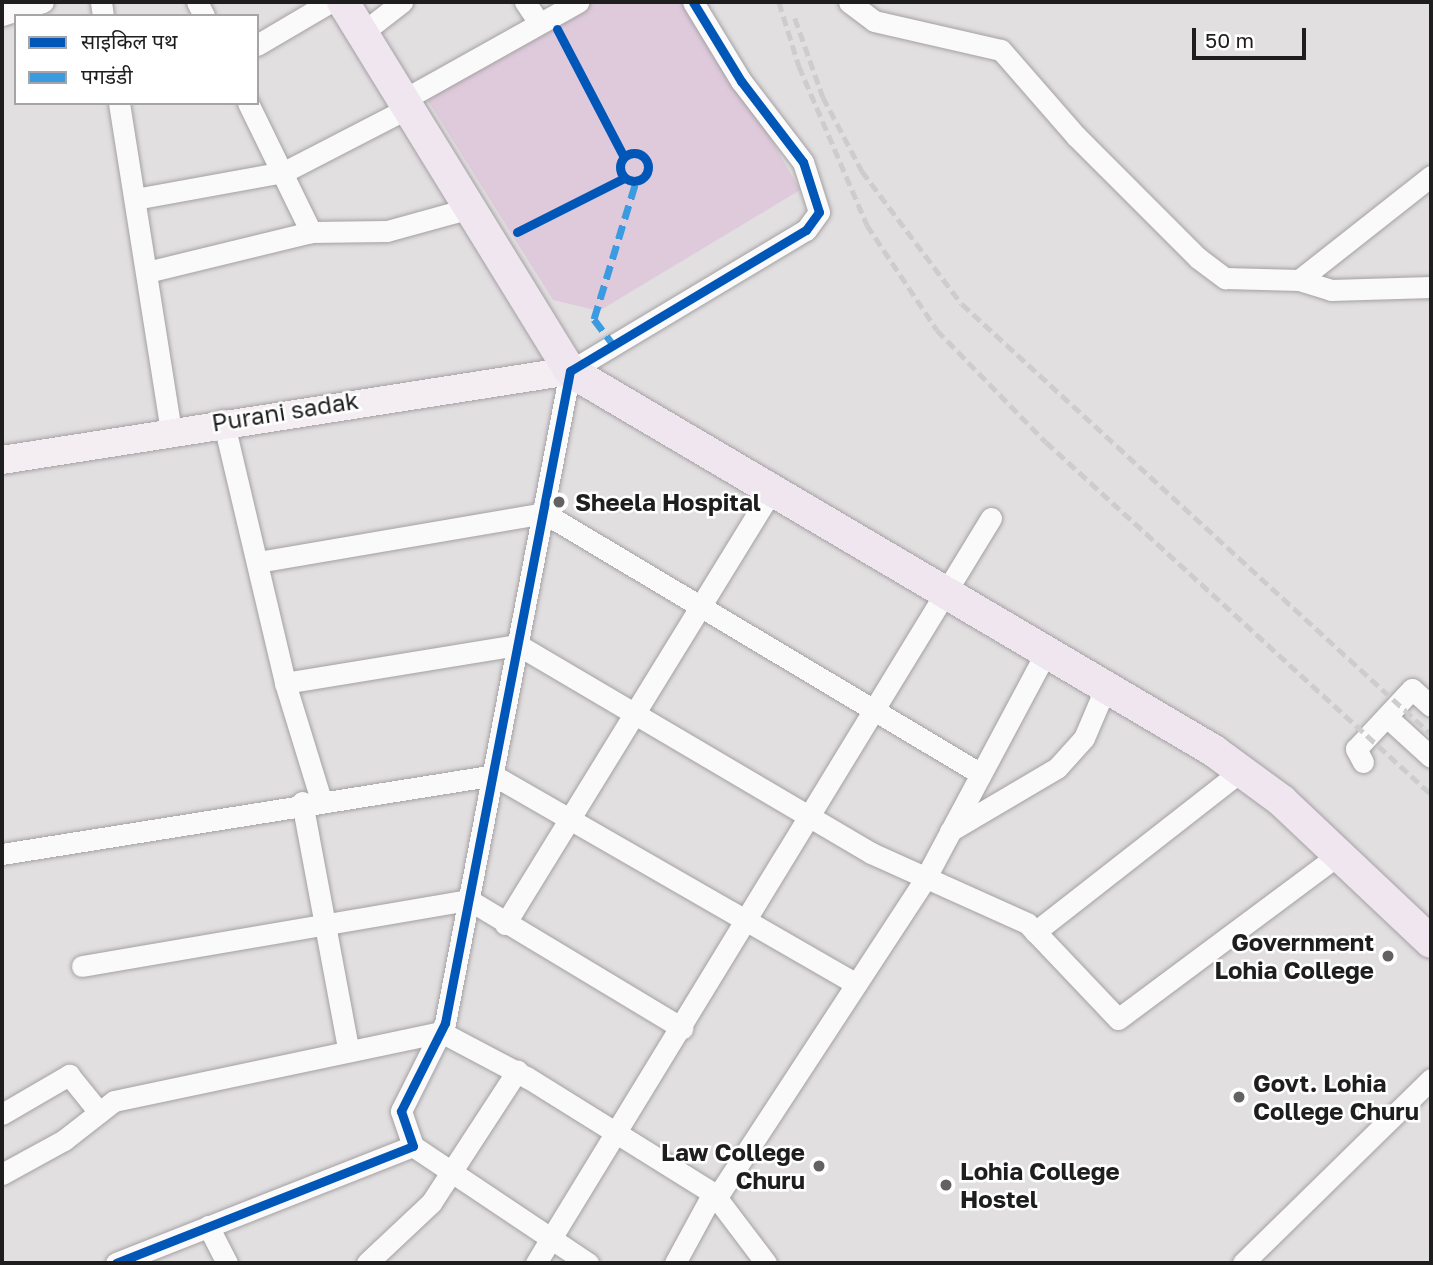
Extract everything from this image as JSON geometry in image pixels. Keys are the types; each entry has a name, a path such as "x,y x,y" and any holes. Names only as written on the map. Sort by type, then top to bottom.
{"highway":[{"path":"343,2 570,371 1107,684 1241,771 1339,854 1431,942"}],"main road":[{"name":"Purani sadak","path":"2,460 223,420 570,371"}],"street":[{"path":"2,15 43,2"},
{"path":"259,44 330,2"},
{"path":"362,33 402,2"},
{"path":"526,2 539,23"},
{"path":"135,199 284,172 406,104 578,2"},
{"path":"588,1263 550,1241 413,1146 401,1111 441,1032 469,900 570,371 806,230 819,212 803,162 741,80 693,2"},
{"path":"849,2 874,21 1001,50 1198,258 1225,278 1299,279 1331,290 1431,287"},
{"path":"123,105 171,430"},
{"path":"249,105 311,232"},
{"path":"1299,279 1431,176"},
{"path":"147,272 311,232 387,231 470,208"},
{"path":"223,420 258,562 311,801 326,923 348,1048"},
{"path":"505,924 772,490"},
{"path":"258,562 544,513 981,774"},
{"path":"536,1263 876,713 991,518"},
{"path":"285,683 518,645 813,814 871,853 1035,932 1118,1019 1339,854"},
{"path":"675,1263 715,1195 925,879 1048,649"},
{"path":"950,831 1058,768 1084,738 1107,684"},
{"path":"1363,762 1356,749 1412,689 1431,706"},
{"path":"1387,717 1431,757"},
{"path":"1035,932 1241,771"},
{"path":"2,855 311,801 493,775 856,984"},
{"path":"82,966 469,900 682,1028"},
{"path":"2,1174 114,1101 348,1048 441,1032 517,1071 715,1195 766,1263"},
{"path":"366,1263 430,1203 448,1171 517,1071"},
{"path":"2,1114 69,1075 99,1112"},
{"path":"1243,1263 1431,1079"},
{"path":"116,1263 413,1146"},
{"path":"208,1226 227,1263"}],"shaded area":[{"path":"582,2 693,2 800,190 599,311 553,300 425,96"}],"railway":[{"path":"779,2 799,66 867,225 937,330 1046,442 1431,794"},
{"path":"795,18 823,97 862,171 962,304 1431,734"}],"marked path":[{"path":"615,347 594,319 636,182"}],"cycle path":[{"path":"116,1263 413,1146 401,1111 445,1023 570,371 806,230 819,212 803,162 741,81 693,2"},
{"path":"557,29 624,157"},
{"path":"634,153 644,157 648,167 644,177 634,181 624,177 620,167 624,157 634,153"},
{"path":"517,232 624,178"}],"place":[{"name":"Sheela Hospital","path":"559,502"},
{"name":"Government Lohia College","path":"1388,956"},
{"name":"Govt. Lohia College Churu","path":"1239,1097"},
{"name":"Law College Churu","path":"819,1166"},
{"name":"Lohia College Hostel","path":"946,1185"}]}
